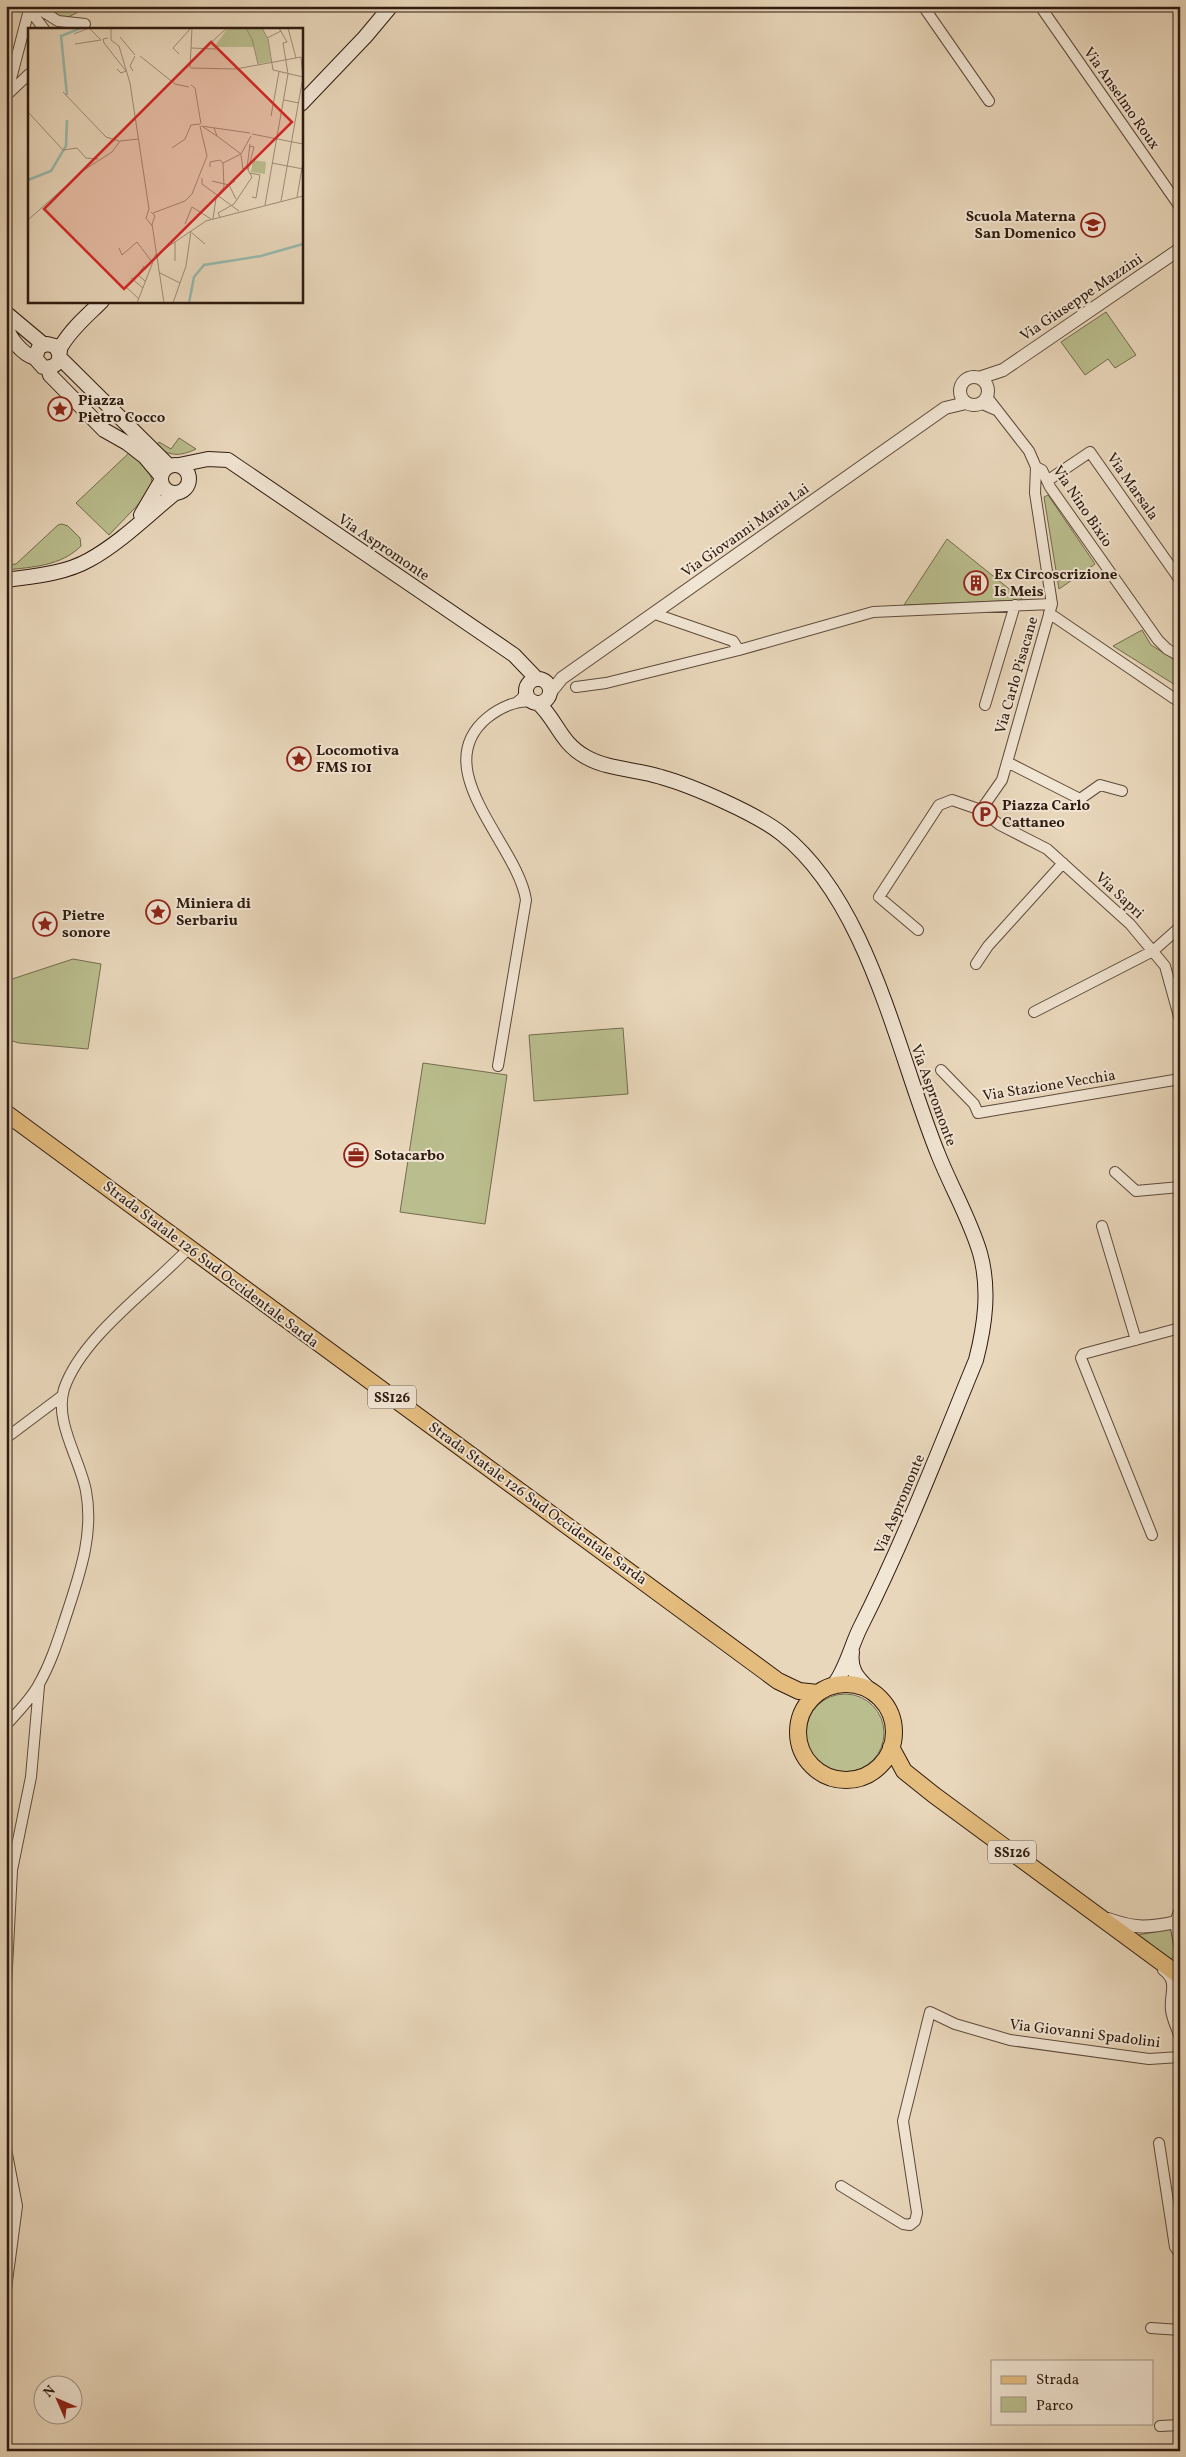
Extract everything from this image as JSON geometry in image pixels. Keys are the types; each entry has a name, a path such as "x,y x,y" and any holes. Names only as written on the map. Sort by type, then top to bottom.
{"main road":[{"path":"302,103 365,38 391,6"},
{"path":"6,325 11,338 29,356 35,358 40,366 48,368 56,364 62,344 73,329 101,302"},
{"path":"6,314 45,344 55,346 59,355 168,472 167,491 174,493"},
{"path":"35,358 37,350 73,329"},
{"path":"48,368 50,375 112,435 127,443 168,472 187,471 190,480"},
{"path":"112,435 122,429 123,423"},
{"name":"Via Aspromonte","path":"168,472 208,459 228,460 514,655 538,691 566,742 583,756 596,762 662,777 766,822 781,833 813,863 844,911 862,945 938,1154 980,1254 986,1288 984,1328 976,1360 890,1569 855,1638 840,1678 834,1686"},
{"path":"6,580 48,575 87,562 129,531 174,493 184,490 190,480 207,464 217,460"},
{"path":"129,531 148,506 168,472"},
{"name":"Strada Statale 126 Sud Occidentale Sarda","path":"6,1113 778,1681"},
{"name":"Via Aspromonte","path":"855,1638 850,1662 852,1671 873,1693"},
{"name":"SS126","path":"778,1681 798,1691 818,1693"},
{"name":"SS126","path":"778,1681 802,1713"},
{"path":"854,1685 873,1693 884,1703 891,1717 894,1732 891,1747 885,1760 875,1771 862,1778 847,1781 825,1776 813,1768 804,1756 799,1742 798,1727 802,1713 809,1702 818,1693 834,1686 854,1685"},
{"name":"SS126","path":"891,1747 904,1770 926,1788 1180,1976"},
{"name":"SS126","path":"875,1771 891,1771 926,1788"}],"street":[{"path":"31,6 58,21 85,24"},
{"path":"7,95 31,6"},
{"path":"31,6 32,13 43,28"},
{"path":"923,6 988,101"},
{"name":"Via Anselmo Roux","path":"1040,6 1180,208"},
{"path":"24,28 28,38"},
{"path":"7,95 28,75"},
{"name":"Via Giuseppe Mazzini","path":"983,391 1000,371 1180,249"},
{"path":"983,391 974,405 966,402 960,390 965,380 972,377 983,391 997,411 1029,451 1036,467"},
{"name":"Via Giovanni Maria Lai","path":"538,691 562,678 946,408 960,390"},
{"name":"Via Giovanni Maria Lai","path":"946,408 966,402"},
{"name":"Via Marsala","path":"1049,484 1090,452 1180,580"},
{"name":"Via Nino Bixio","path":"1036,467 1042,470 1049,484 1158,640 1166,649 1180,656"},
{"name":"Via Carlo Pisacane","path":"981,810 1002,780 1050,608 1035,493 1036,467"},
{"path":"1035,493 1049,484"},
{"path":"985,705 1015,605"},
{"path":"576,687 606,683 739,650 873,612 1015,605 1050,608 1175,699 1180,699"},
{"path":"656,612 658,615 733,641 739,650"},
{"path":"498,1066 526,900 523,884 480,807 467,775 466,762 472,738 483,722 496,712 538,691"},
{"path":"1007,762 1080,799 1100,785 1122,791"},
{"path":"918,930 879,897 939,805 952,800 981,810"},
{"name":"Via Sapri","path":"981,810 1000,825 1047,849 1130,924 1165,966 1180,1020"},
{"path":"976,964 988,946 1063,863"},
{"path":"1034,1012 1153,951 1180,927"},
{"name":"Via Stazione Vecchia","path":"941,1070 974,1104 978,1113 1180,1079"},
{"path":"1115,1172 1136,1191 1180,1187"},
{"path":"1102,1226 1136,1340"},
{"path":"6,1725 39,1685 53,1655 83,1564 87,1538 86,1491 67,1431 62,1410 62,1396 74,1369 113,1318 166,1272 189,1248"},
{"path":"1152,1535 1081,1358 1083,1354 1180,1328"},
{"path":"6,1438 62,1396"},
{"path":"6,1988 12,1870 31,1777 39,1685"},
{"path":"1099,1916 1130,1927 1146,1928 1178,1917 1180,1944"},
{"path":"1135,1943 1145,1956 1170,1976 1174,1987 1171,2010 1180,2037"},
{"path":"1171,2010 1180,1999"},
{"name":"Via Giovanni Spadolini","path":"841,2186 903,2224 910,2225 915,2221 917,2213 903,2121 930,2012 955,2024 1010,2040 1149,2059 1180,2057"},
{"path":"1159,2143 1175,2247 1180,2254"},
{"path":"6,2149 17,2206 6,2289"},
{"path":"1151,2328 1180,2330"},
{"path":"1160,2426 1180,2425"}],"green space":[{"path":"46,6 91,6 64,19"},
{"path":"1106,312 1136,355 1115,368 1108,359 1085,375 1061,342"},
{"path":"179,438 196,449 175,454 165,452 155,446 159,442 171,449"},
{"path":"129,453 146,468 151,478 152,490 109,535 76,503"},
{"path":"1048,495 1095,564 1059,589 1044,497"},
{"path":"58,525 68,526 80,538 81,546 73,553 56,562 6,570 6,565 16,564"},
{"path":"947,539 1023,600 904,605"},
{"path":"1142,630 1151,645 1180,663 1180,688 1113,646"},
{"path":"73,959 101,964 88,1049 19,1043 6,1039 6,981"},
{"path":"623,1028 628,1094 534,1101 529,1035"},
{"path":"423,1063 507,1075 485,1224 400,1212"},
{"path":"845,1694 860,1697 872,1706 881,1718 884,1733 881,1748 872,1760 860,1769 845,1772 830,1769 818,1760 809,1748 806,1733 809,1718 818,1706 830,1697"},
{"path":"1173,1928 1176,1955 1171,1959 1138,1935"}],"place":[{"name":"Scuola Materna San Domenico","path":"1093,225"},
{"name":"Piazza Pietro Cocco","path":"60,409"},
{"name":"Ex Circoscrizione Is Meis","path":"976,583"},
{"name":"Locomotiva FMS 101","path":"299,759"},
{"name":"Piazza Carlo Cattaneo","path":"985,814"},
{"name":"Miniera di Serbariu","path":"158,912"},
{"name":"Pietre sonore","path":"45,924"},
{"name":"Sotacarbo","path":"356,1155"}]}
